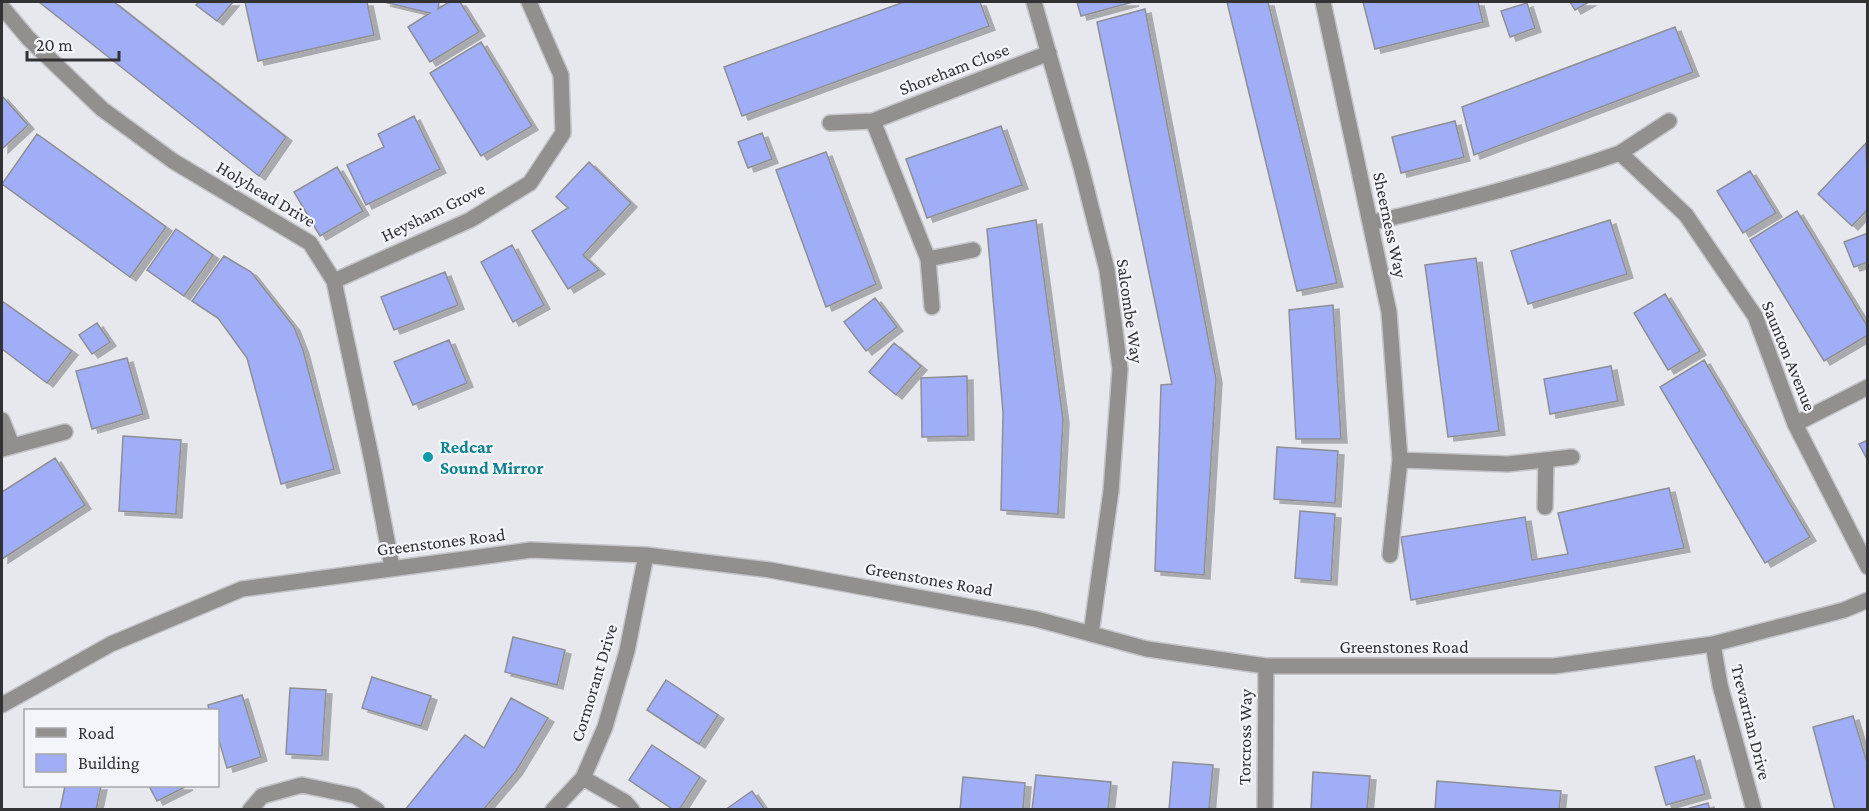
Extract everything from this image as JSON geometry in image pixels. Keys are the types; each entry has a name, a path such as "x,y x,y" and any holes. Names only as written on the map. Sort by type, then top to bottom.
{"street":[{"name":"Heysham Grove","path":"334,280 470,220 530,183 563,133 561,75 529,2"},
{"name":"Salcombe Way","path":"1034,2 1082,167 1107,270 1120,369 1111,491 1091,634"},
{"name":"Sheerness Way","path":"1323,2 1389,312 1400,460 1390,555"},
{"name":"Holyhead Drive","path":"2,7 28,38 102,110 173,161 310,243 334,280 392,567"},
{"name":"Shoreham Close","path":"830,123 873,121 1049,53"},
{"path":"873,121 928,260 932,307"},
{"path":"1370,223 1551,177 1620,153 1669,121"},
{"name":"Saunton Avenue","path":"1620,153 1686,215 1755,316 1796,424 1868,567"},
{"path":"928,260 973,250"},
{"path":"1796,424 1868,387"},
{"path":"2,420 7,447 65,432"},
{"path":"1400,460 1508,464 1572,457"},
{"path":"1545,507 1546,460"},
{"name":"Greenstones Road","path":"2,705 111,644 242,589 531,550 646,555 770,570 1036,619 1147,649 1266,666 1554,666 1713,644 1844,610 1868,600"},
{"name":"Cormorant Drive","path":"553,810 583,778 605,727 627,651 646,555"},
{"name":"Trevarrian Drive","path":"1713,644 1719,685 1754,810"},
{"name":"Torcross Way","path":"1265,810 1266,666"},
{"path":"583,778 625,802 632,810"},
{"path":"250,810 262,796 302,785 356,796 377,810"}],"building":[{"path":"39,2 114,2 286,137 259,176"},
{"path":"199,2 233,2 217,21 196,5"},
{"path":"245,2 367,2 374,35 258,61"},
{"path":"384,2 439,2 438,9 449,2 460,2 479,32 430,62 408,27 430,13"},
{"path":"904,2 980,2 989,26 742,116 724,67"},
{"path":"1077,2 1133,2 1081,16"},
{"path":"1227,2 1268,2 1337,283 1297,291"},
{"path":"1363,2 1478,2 1483,22 1375,49"},
{"path":"1570,2 1589,2 1575,10"},
{"path":"1527,3 1535,28 1510,37 1501,11"},
{"path":"1145,9 1216,379 1204,575 1155,571 1161,385 1172,384 1097,22"},
{"path":"1675,27 1693,72 1474,155 1462,107"},
{"path":"481,42 532,126 481,156 430,73"},
{"path":"2,96 28,125 2,149"},
{"path":"414,116 440,169 366,205 347,165 384,147 378,134"},
{"path":"1455,121 1464,157 1401,173 1392,137"},
{"path":"1001,126 1022,185 927,218 906,159"},
{"path":"762,133 772,159 748,168 738,142"},
{"path":"37,134 166,227 130,277 2,184"},
{"path":"1866,143 1868,209 1852,226 1818,194"},
{"path":"826,152 876,284 826,307 776,170"},
{"path":"589,162 631,203 583,255 599,270 568,289 532,231 568,208 556,197"},
{"path":"337,167 363,211 320,236 294,192"},
{"path":"1750,171 1776,213 1743,233 1717,191"},
{"path":"1797,211 1868,327 1868,335 1824,361 1750,240"},
{"path":"1036,220 1063,419 1058,514 1001,510 1003,412 987,229"},
{"path":"1610,220 1627,274 1528,304 1511,251"},
{"path":"176,229 213,255 184,296 147,270"},
{"path":"1868,233 1868,262 1854,267 1844,242"},
{"path":"512,245 544,305 513,322 481,262"},
{"path":"224,256 251,272 294,327 303,350 334,469 281,484 247,358 218,318 192,301"},
{"path":"1476,258 1499,431 1448,437 1425,265"},
{"path":"445,272 458,305 394,330 381,297"},
{"path":"1665,294 1700,351 1668,370 1634,313"},
{"path":"875,298 897,327 866,351 844,322"},
{"path":"2,301 72,351 47,383 2,349"},
{"path":"1333,305 1341,439 1296,439 1289,310"},
{"path":"97,323 110,342 92,354 79,335"},
{"path":"449,340 467,383 413,405 394,362"},
{"path":"894,343 921,366 896,395 869,372"},
{"path":"127,358 143,414 92,429 76,371"},
{"path":"1704,360 1810,537 1765,563 1660,387"},
{"path":"1611,366 1618,401 1550,414 1544,379"},
{"path":"967,376 968,436 922,437 921,378"},
{"path":"123,436 181,440 176,514 119,511"},
{"path":"1868,440 1868,461 1859,444"},
{"path":"1277,447 1338,451 1335,503 1274,499"},
{"path":"55,458 85,505 2,559 2,492"},
{"path":"1669,488 1684,548 1411,600 1401,537 1525,517 1532,560 1568,554 1558,513"},
{"path":"1300,511 1335,514 1331,581 1295,578"},
{"path":"513,637 565,650 557,685 505,672"},
{"path":"372,677 431,696 421,726 362,708"},
{"path":"666,680 718,715 699,744 647,710"},
{"path":"290,688 326,690 322,756 286,754"},
{"path":"242,695 261,757 227,768 219,740 219,709 209,709 208,705"},
{"path":"511,698 548,718 516,771 483,810 405,810 465,735 484,748"},
{"path":"1853,716 1868,766 1868,810 1835,810 1813,727"},
{"path":"652,745 700,777 679,810 674,810 629,780"},
{"path":"1694,756 1705,794 1666,805 1655,767"},
{"path":"1173,762 1213,765 1209,810 1169,810"},
{"path":"1313,772 1370,776 1367,810 1311,810"},
{"path":"1036,775 1111,782 1108,810 1032,810"},
{"path":"963,777 1025,783 1023,810 960,810"},
{"path":"1437,781 1561,791 1559,810 1435,810"},
{"path":"65,787 101,787 96,810 60,810"},
{"path":"150,787 185,787 157,801"},
{"path":"752,791 765,810 725,810"},
{"path":"1708,803 1710,810 1683,810"}],"place":[{"name":"Redcar Sound Mirror","path":"428,457"}]}
